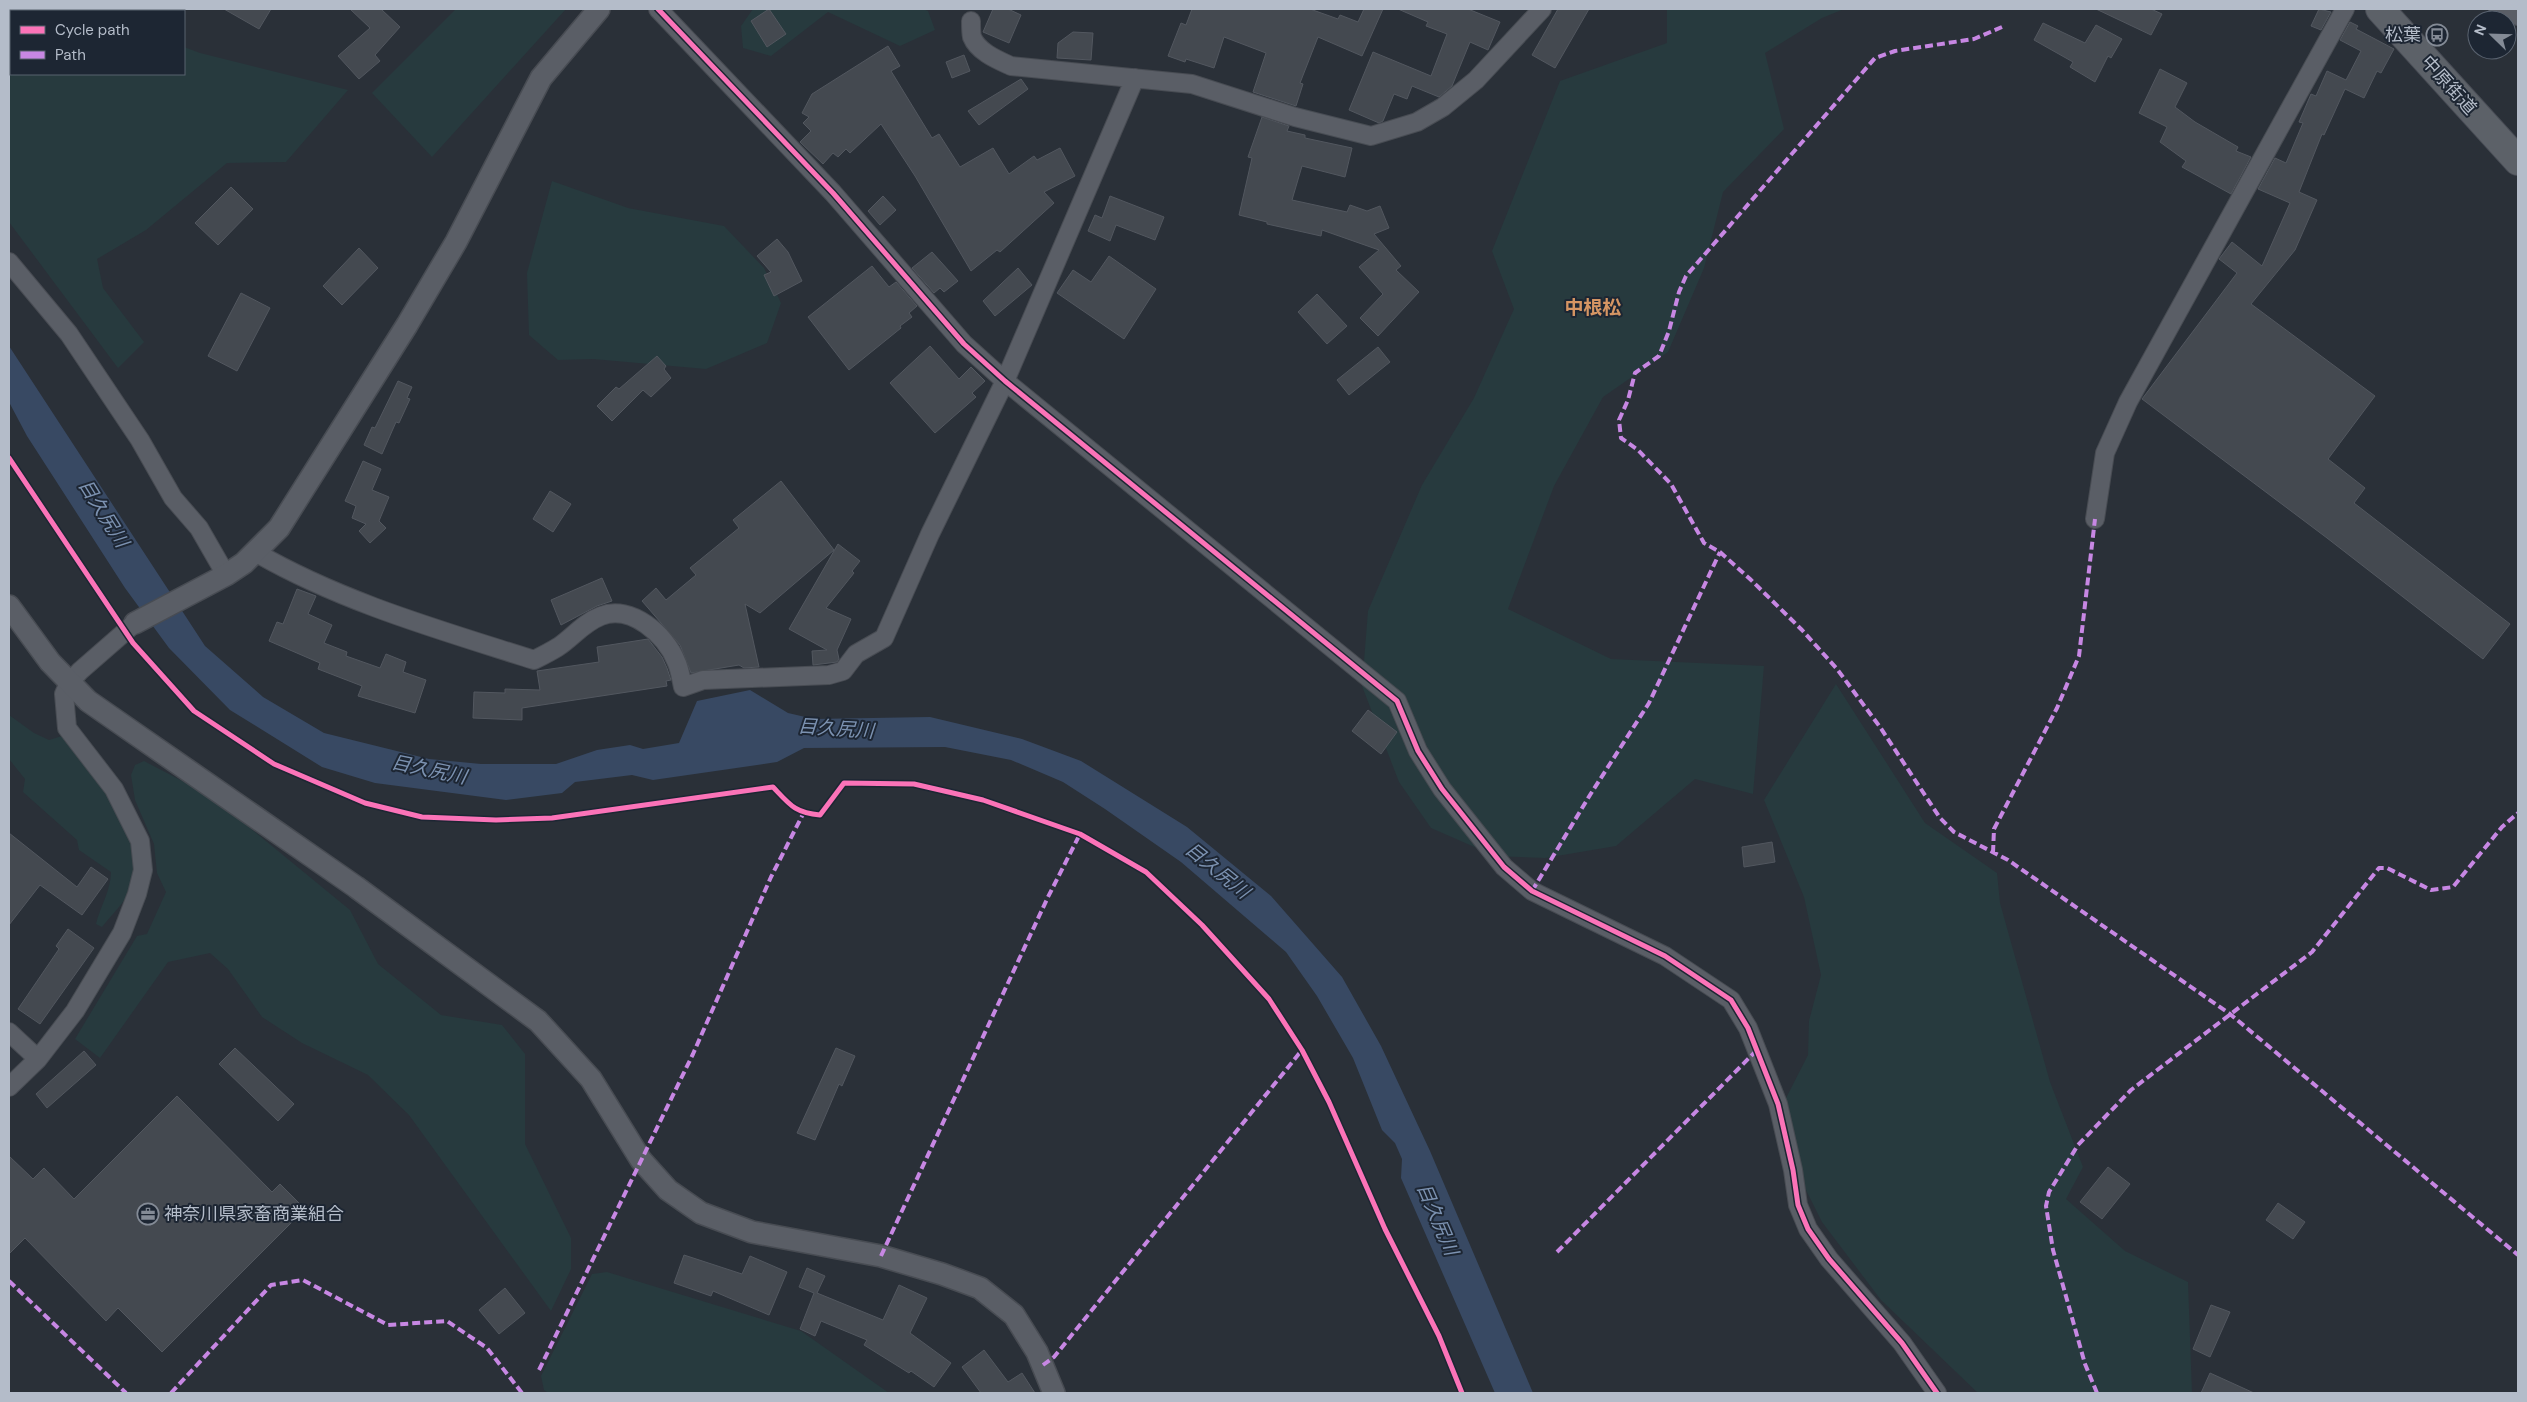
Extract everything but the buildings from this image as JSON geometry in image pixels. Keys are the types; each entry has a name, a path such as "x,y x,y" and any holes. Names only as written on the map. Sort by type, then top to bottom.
{"main road":[{"name":"中原街道","path":"2388,12 2518,160"}],"street":[{"path":"9,1087 38,1059 75,1011 122,933 137,894 143,870 140,841 114,789 67,728 64,694 68,683 135,623 219,579 255,552 279,528 295,506 456,242 541,78 599,9"},
{"path":"658,9 833,193 964,344 1005,381 1397,701 1418,751 1442,789 1504,867 1532,891 1665,956 1731,1000 1748,1028 1778,1104 1793,1170 1798,1205 1808,1229 1829,1259 1902,1343 1937,1393"},
{"path":"971,21 972,38 991,56 1011,66 1192,84 1295,117 1371,136 1417,122 1443,107 1476,80 1542,9"},
{"path":"2095,519 2105,453 2128,402 2345,9"},
{"path":"2498,9 2518,16"},
{"path":"255,552 316,584 436,629 534,660 559,647 580,626 602,615 628,614 664,640 676,661 683,687 703,680 829,675 844,670 856,654 884,638 930,534 1005,381 1135,78"},
{"path":"9,262 69,334 140,440 174,498 198,528 219,579"},
{"path":"9,606 68,683 88,701 356,886 538,1021 591,1079 641,1160 668,1190 701,1213 752,1232 882,1256 942,1274 980,1288 1014,1314 1043,1364 1054,1393"},
{"path":"9,1032 38,1059"}],"green space":[{"path":"9,9 129,9 10,10 10,75 185,75 185,47 200,53 348,90 286,162 227,163 146,230 97,259 103,288 144,342 118,368 9,222"},
{"path":"456,9 566,9 432,157 372,93"},
{"path":"753,9 923,9 928,11 935,30 900,46 828,12 771,56 743,48 741,26"},
{"path":"1667,9 1844,9 1822,18 1765,53 1784,129 1723,192 1704,268 1668,352 1603,397 1554,486 1508,609 1611,659 1764,666 1753,794 1695,779 1616,846 1545,858 1495,856 1431,828 1399,782 1362,686 1368,611 1422,485 1474,398 1514,309 1492,251 1560,81 1667,43"},
{"path":"552,181 628,208 724,226 764,268 781,303 767,343 706,369 593,359 558,360 529,335 527,273"},
{"path":"1836,684 1925,823 1997,873 2000,903 2050,1082 2083,1167 2066,1199 2125,1251 2188,1282 2192,1393 1978,1393 1881,1300 1822,1222 1792,1162 1784,1102 1808,1055 1809,1021 1821,975 1804,897 1764,800"},
{"path":"9,715 34,733 49,740 62,736 102,787 125,826 132,847 134,867 131,887 122,903 102,927 96,924 111,879 111,872 79,850 77,840 23,792 25,779 9,759"},
{"path":"144,761 211,796 350,910 378,964 441,1015 502,1025 525,1054 525,1144 571,1238 571,1269 551,1311 409,1115 368,1075 302,1043 262,1017 228,969 210,953 168,962 100,1058 75,1039 137,936 147,934 166,892 157,873 154,844 135,800 131,775 135,765"},
{"path":"607,1272 801,1331 889,1393 548,1393 544,1390 541,1376 592,1274"}],"water":[{"name":"目久尻川","path":"9,346 205,646 263,697 324,733 429,759 481,764 556,764 597,750 630,745 643,749 679,743 697,701 750,690 788,713 814,719 930,717 1022,739 1081,761 1187,827 1271,896 1342,977 1381,1046 1430,1151 1533,1393 1495,1393 1401,1178 1402,1159 1395,1143 1382,1130 1353,1058 1317,996 1286,952 1181,862 1105,809 1063,782 1011,760 945,747 804,748 777,762 653,780 632,775 575,782 562,793 506,800 375,783 322,767 230,710 169,648 125,588 27,436 9,402"}],"marked path":[{"path":"2002,27 1974,39 1895,51 1875,58 1686,276 1679,292 1669,331 1659,356 1635,373 1628,400 1619,420 1621,438 1638,450 1671,484 1704,543 1720,552 1750,579 1802,630 1837,669 1880,727 1940,818 1954,832 2008,860 2230,1014 2518,1255"},
{"path":"1993,853 1994,829 2057,708 2079,656 2095,519"},
{"path":"1532,891 1649,703 1720,552"},
{"path":"2097,1393 2085,1364 2053,1250 2046,1206 2049,1192 2078,1145 2131,1090 2312,952 2379,868 2387,868 2431,890 2453,887 2502,827 2518,813"},
{"path":"539,1370 693,1054 771,877 803,814"},
{"path":"881,1256 1048,897 1080,834"},
{"path":"1043,1365 1054,1357 1302,1050"},
{"path":"1557,1252 1756,1051"},
{"path":"171,1393 271,1285 303,1280 388,1325 447,1321 487,1348 522,1393"},
{"path":"9,1281 126,1393"}],"cycle path":[{"path":"658,9 833,193 964,344 1005,381 1397,701 1418,751 1442,789 1504,867 1532,891 1665,956 1731,1000 1748,1028 1778,1104 1793,1170 1798,1205 1808,1229 1829,1259 1902,1343 1937,1393"},
{"path":"9,458 133,643 194,711 274,764 365,803 422,817 496,820 552,818 773,787 784,799 799,810 820,815 844,783 914,784 983,800 1080,834 1146,872 1202,925 1269,999 1302,1050 1329,1102 1385,1229 1439,1336 1462,1393"}],"place":[{"name":"松葉","path":"2437,35"},
{"name":"神奈川県家畜商業組合","path":"148,1214"}],"district":[{"name":"中根松","path":"1593,307"}]}
